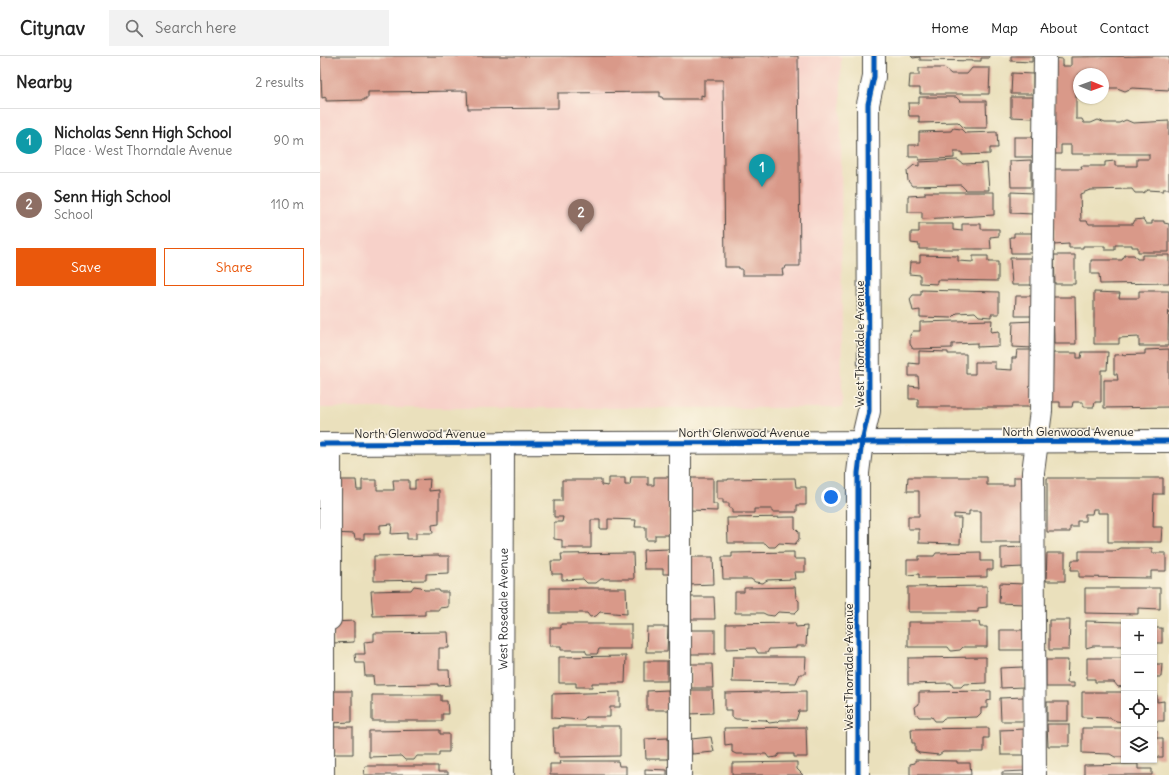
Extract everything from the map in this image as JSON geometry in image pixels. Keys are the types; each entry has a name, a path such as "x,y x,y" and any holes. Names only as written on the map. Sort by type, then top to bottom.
{"street":[{"name":"West Thorndale Avenue","path":"858,775 858,482 862,441 869,411 868,104 874,77 874,56"},
{"path":"1034,775 1032,472 1041,411 1045,56"},
{"name":"North Glenwood Avenue","path":"325,444 1169,440"},
{"path":"680,442 680,775"},
{"name":"West Rosedale Avenue","path":"502,775 503,443"},
{"path":"323,775 322,619 330,619 325,444"}],"shaded area":[{"path":"320,56 841,56 842,408 320,408"}],"building":[{"path":"320,56 798,56 800,266 786,266 785,269 782,269 783,275 742,275 742,269 739,269 739,267 725,267 723,80 704,80 704,96 701,95 701,99 663,99 660,97 660,92 558,93 558,108 468,109 467,91 368,92 368,98 365,98 365,100 326,101 326,97 322,98"},
{"path":"911,56 989,56 989,58 981,58 981,61 920,60 920,57 913,58"},
{"path":"1011,56 1032,56 1032,62 1011,61"},
{"path":"1169,56 1169,90 1132,88 1125,91 1117,88 1109,88 1109,68 1073,68 1073,104 1076,104 1076,119 1082,119 1084,123 1091,123 1098,120 1105,123 1119,123 1126,120 1133,123 1169,121 1169,189 1163,189 1163,191 1147,190 1143,193 1135,193 1132,189 1090,190 1080,194 1081,221 1087,221 1089,224 1133,224 1135,220 1143,219 1146,224 1152,224 1152,221 1164,221 1164,223 1169,224 1169,252 1138,252 1138,247 1132,247 1132,245 1115,245 1115,250 1105,250 1105,246 1083,246 1083,248 1069,248 1069,244 1053,245 1053,169 1082,169 1081,166 1105,166 1105,162 1115,161 1115,166 1137,166 1137,159 1149,159 1149,154 1071,154 1071,145 1061,145 1061,154 1054,154 1054,58 1062,59 1062,66 1071,66 1071,57"},
{"path":"919,68 944,68 951,74 967,74 972,68 990,68 989,94 920,94 920,88 909,88 910,75 919,75"},
{"path":"1012,73 1033,74 1033,94 1011,94"},
{"path":"919,97 956,97 960,101 986,101 987,128 964,128 958,122 919,123 919,116 909,116 908,103 919,103"},
{"path":"1011,97 1033,97 1033,118 1011,117"},
{"path":"953,128 961,129 965,133 997,132 998,148 990,148 990,154 962,155 962,152 954,152 954,158 919,160 919,157 909,157 909,145 919,145 919,132 951,131"},
{"path":"1014,137 1033,137 1033,157 1014,157"},
{"path":"958,160 963,164 987,163 989,190 966,190 961,185 912,186 908,181 907,171 914,165 919,166 919,162"},
{"path":"1031,160 1031,187 1011,187 1010,161"},
{"path":"925,192 994,192 994,215 922,219 922,212 908,212 908,196 925,195"},
{"path":"1011,192 1034,193 1033,214 1011,213"},
{"path":"919,224 953,224 953,230 962,231 962,224 981,224 981,229 999,229 999,236 990,237 991,249 919,249 919,244 911,243 911,232 919,232"},
{"path":"1014,233 1032,233 1031,253 1011,253 1010,237 1014,237"},
{"path":"920,255 958,256 958,261 973,262 973,256 988,256 988,262 998,262 998,281 937,280 937,284 920,283 920,275 909,274 910,262 920,262"},
{"path":"1054,255 1075,255 1075,284 1055,284"},
{"path":"1125,255 1134,255 1137,259 1142,259 1142,255 1169,255 1169,283 1100,284 1099,274 1091,274 1091,260 1122,260"},
{"path":"1010,258 1032,258 1032,285 1012,285"},
{"path":"921,290 999,292 999,314 991,314 991,317 979,316 975,312 957,313 952,318 920,317 920,310 913,311 910,299 913,295 921,295"},
{"path":"1139,291 1169,291 1168,346 1139,346 1139,337 1119,338 1119,344 1094,344 1094,292 1120,293 1119,298 1139,298"},
{"path":"1016,296 1033,296 1033,316 1015,316"},
{"path":"1053,297 1075,297 1076,344 1054,344"},
{"path":"992,320 991,332 999,331 999,346 977,347 977,343 952,344 952,348 913,349 910,344 910,335 913,331 920,331 920,322"},
{"path":"1033,321 1033,348 1012,347 1013,322"},
{"path":"1169,349 1169,407 1104,408 1104,380 1118,380 1117,374 1114,374 1114,355 1145,354 1145,350"},
{"path":"1017,350 1034,350 1034,407 918,407 918,399 909,399 909,386 919,387 918,376 909,376 909,363 919,364 919,351 966,354 966,374 975,374 975,362 995,362 995,369 1012,370 1012,358 1016,358"},
{"path":"1082,352 1108,352 1107,370 1101,370 1101,402 1095,402 1094,407 1083,407 1083,402 1073,402 1072,407 1060,407 1060,402 1052,402 1053,353 1077,353 1077,358 1081,358"},
{"path":"631,477 648,477 648,485 654,485 654,477 669,477 669,535 655,535 655,540 646,540 646,527 635,527 636,520 608,519 608,529 600,529 600,520 591,520 591,548 562,548 562,540 554,539 554,522 562,522 563,517 554,517 554,501 562,501 562,480 601,480 601,485 608,486 608,478 625,478 625,485 630,485"},
{"path":"908,477 987,477 987,485 1014,485 1014,477 1026,477 1026,542 981,542 981,511 969,511 969,515 954,514 954,518 961,518 960,544 919,543 919,529 908,529 908,516 919,516 919,491 907,491"},
{"path":"690,478 713,478 713,504 717,504 717,511 689,510"},
{"path":"795,478 796,487 806,487 806,505 797,505 797,512 772,512 772,509 754,509 754,513 732,513 732,508 729,508 729,503 723,503 723,499 717,499 717,480"},
{"path":"1047,478 1163,478 1163,494 1154,494 1153,527 1162,527 1161,542 1108,542 1108,513 1098,513 1098,509 1093,509 1092,514 1085,514 1085,521 1077,521 1077,527 1070,527 1070,532 1047,532"},
{"path":"430,479 429,491 439,490 439,524 432,525 433,533 416,533 416,539 407,539 407,533 391,534 392,524 380,525 380,534 364,534 364,539 355,539 354,534 333,533 333,491 341,491 341,480 356,480 357,490 362,490 362,480 377,480 377,490 394,490 393,480 409,480 409,489 415,489 415,480"},
{"path":"795,517 795,528 799,532 799,539 795,544 779,543 775,547 769,547 765,543 728,543 727,518"},
{"path":"1023,547 1024,567 1001,568 1001,548"},
{"path":"1121,548 1152,548 1152,553 1166,553 1166,571 1151,571 1151,578 1079,577 1079,570 1071,570 1072,560 1079,560 1079,551 1115,551"},
{"path":"669,549 669,574 663,574 663,569 644,569 643,550"},
{"path":"794,552 794,559 805,559 805,572 794,572 795,579 767,580 763,583 755,582 751,579 723,579 722,557 732,557 732,553"},
{"path":"981,552 981,561 993,561 993,570 987,570 987,577 919,578 919,574 907,575 907,560 919,560 919,556 934,556 936,553"},
{"path":"633,553 634,579 601,579 596,583 587,583 583,579 562,580 562,574 552,574 551,561 562,561 561,554"},
{"path":"1047,553 1065,553 1065,581 1046,581"},
{"path":"374,556 449,556 449,573 426,574 426,580 374,581"},
{"path":"688,557 713,557 714,584 689,585"},
{"path":"1000,583 1024,584 1024,604 999,603"},
{"path":"414,586 421,587 424,590 439,590 440,592 448,592 448,607 439,608 439,610 425,610 425,615 373,616 371,591 411,590"},
{"path":"987,586 987,607 978,608 978,612 908,612 908,587"},
{"path":"795,587 796,598 799,601 799,609 795,613 778,612 774,616 763,613 735,613 735,592 744,592 744,588"},
{"path":"550,588 626,588 627,614 600,612 596,616 590,617 587,613 550,613"},
{"path":"1085,588 1160,588 1160,609 1138,608 1138,614 1085,613"},
{"path":"689,597 714,597 715,619 690,619"},
{"path":"1049,620 1070,620 1069,650 1049,650"},
{"path":"354,621 354,642 333,643 333,622"},
{"path":"1086,621 1121,622 1121,646 1093,646 1086,648"},
{"path":"908,622 979,622 980,627 987,627 987,647 963,647 960,650 951,651 948,647 908,647"},
{"path":"795,623 796,627 807,626 806,646 769,649 767,653 758,653 755,648 726,649 726,624"},
{"path":"561,624 631,624 631,649 599,649 597,654 587,654 585,650 561,650 561,646 550,646 550,628 561,628"},
{"path":"647,627 668,627 667,652 646,652"},
{"path":"1157,628 1162,628 1162,643 1157,643"},
{"path":"689,630 715,630 715,654 689,654"},
{"path":"1000,630 1024,630 1024,650 1000,650"},
{"path":"448,632 449,648 439,648 439,670 449,670 450,685 374,685 373,676 365,676 364,663 356,663 355,654 365,654 364,642 374,641 374,633"},
{"path":"626,656 625,683 592,683 592,687 576,687 576,683 559,683 559,657"},
{"path":"733,657 806,657 805,674 800,674 796,683 732,682"},
{"path":"986,657 986,683 964,684 961,687 953,687 951,683 908,684 908,658"},
{"path":"1087,658 1121,658 1121,686 1118,687 1114,682 1095,682 1095,679 1087,679"},
{"path":"1046,660 1068,660 1067,683 1074,683 1074,687 1046,687"},
{"path":"644,661 667,661 667,681 644,681"},
{"path":"690,664 712,664 713,688 690,688"},
{"path":"1157,664 1162,664 1161,677 1157,677"},
{"path":"1023,667 1024,687 1001,688 1000,668"},
{"path":"668,690 669,710 647,710 647,691"},
{"path":"688,690 712,690 713,713 689,714"},
{"path":"329,691 352,691 352,722 330,723"},
{"path":"806,691 806,711 799,711 796,720 779,720 777,722 769,723 766,720 736,719 732,717 732,710 725,710 725,693"},
{"path":"991,691 991,700 987,701 987,708 981,708 981,713 977,717 944,718 941,721 935,721 932,717 919,717 916,713 915,707 919,704 919,692"},
{"path":"620,692 620,707 610,707 610,717 586,717 583,720 552,718 552,694"},
{"path":"1082,692 1121,692 1121,722 1110,718 1082,717"},
{"path":"372,695 441,695 441,701 447,701 448,714 442,714 442,721 372,721"},
{"path":"1024,697 1024,721 1001,721 1000,698"},
{"path":"1164,701 1164,721 1157,721 1157,702"},
{"path":"1047,702 1068,702 1068,721 1047,721"},
{"path":"1047,724 1069,724 1069,746 1048,746"},
{"path":"559,726 620,726 620,756 559,757 559,753 554,753 553,728 559,728"},
{"path":"329,727 353,727 353,754 330,754"},
{"path":"806,727 807,757 794,757 794,754 779,754 777,757 769,758 766,754 736,754 732,752 732,744 725,745 724,728"},
{"path":"989,728 989,738 984,738 984,752 943,752 939,755 919,753 915,750 915,743 912,743 911,729"},
{"path":"1082,728 1121,728 1121,757 1115,757 1110,754 1082,753"},
{"path":"1025,729 1026,755 1001,755 1000,730"},
{"path":"440,730 440,734 449,734 449,752 439,752 439,756 417,756 414,760 405,760 401,756 369,757 369,731"},
{"path":"711,737 714,752 692,754 691,739"},
{"path":"668,738 668,759 646,759 645,739"},
{"path":"1157,738 1163,738 1163,757 1157,757"},
{"path":"915,760 957,761 957,763 970,763 971,775 910,775 910,764 915,763"},
{"path":"560,761 618,761 619,766 626,766 626,775 550,775 550,764 561,764"},
{"path":"797,762 797,769 803,775 732,775 732,763"},
{"path":"1138,764 1138,769 1152,769 1152,775 1084,775 1084,765"},
{"path":"365,766 438,766 438,772 448,772 448,775 364,775"},
{"path":"645,769 667,770 667,775 645,775"},
{"path":"1025,771 1025,775 1002,775 1002,772"}],"cycle path":[{"path":"858,775 858,473 862,441 869,411 868,104 874,77 874,56"},
{"path":"320,444 1169,441"}],"place":[{"name":"Nicholas Senn High School","path":"762,187"},
{"name":"Senn High School","path":"581,232"}]}
